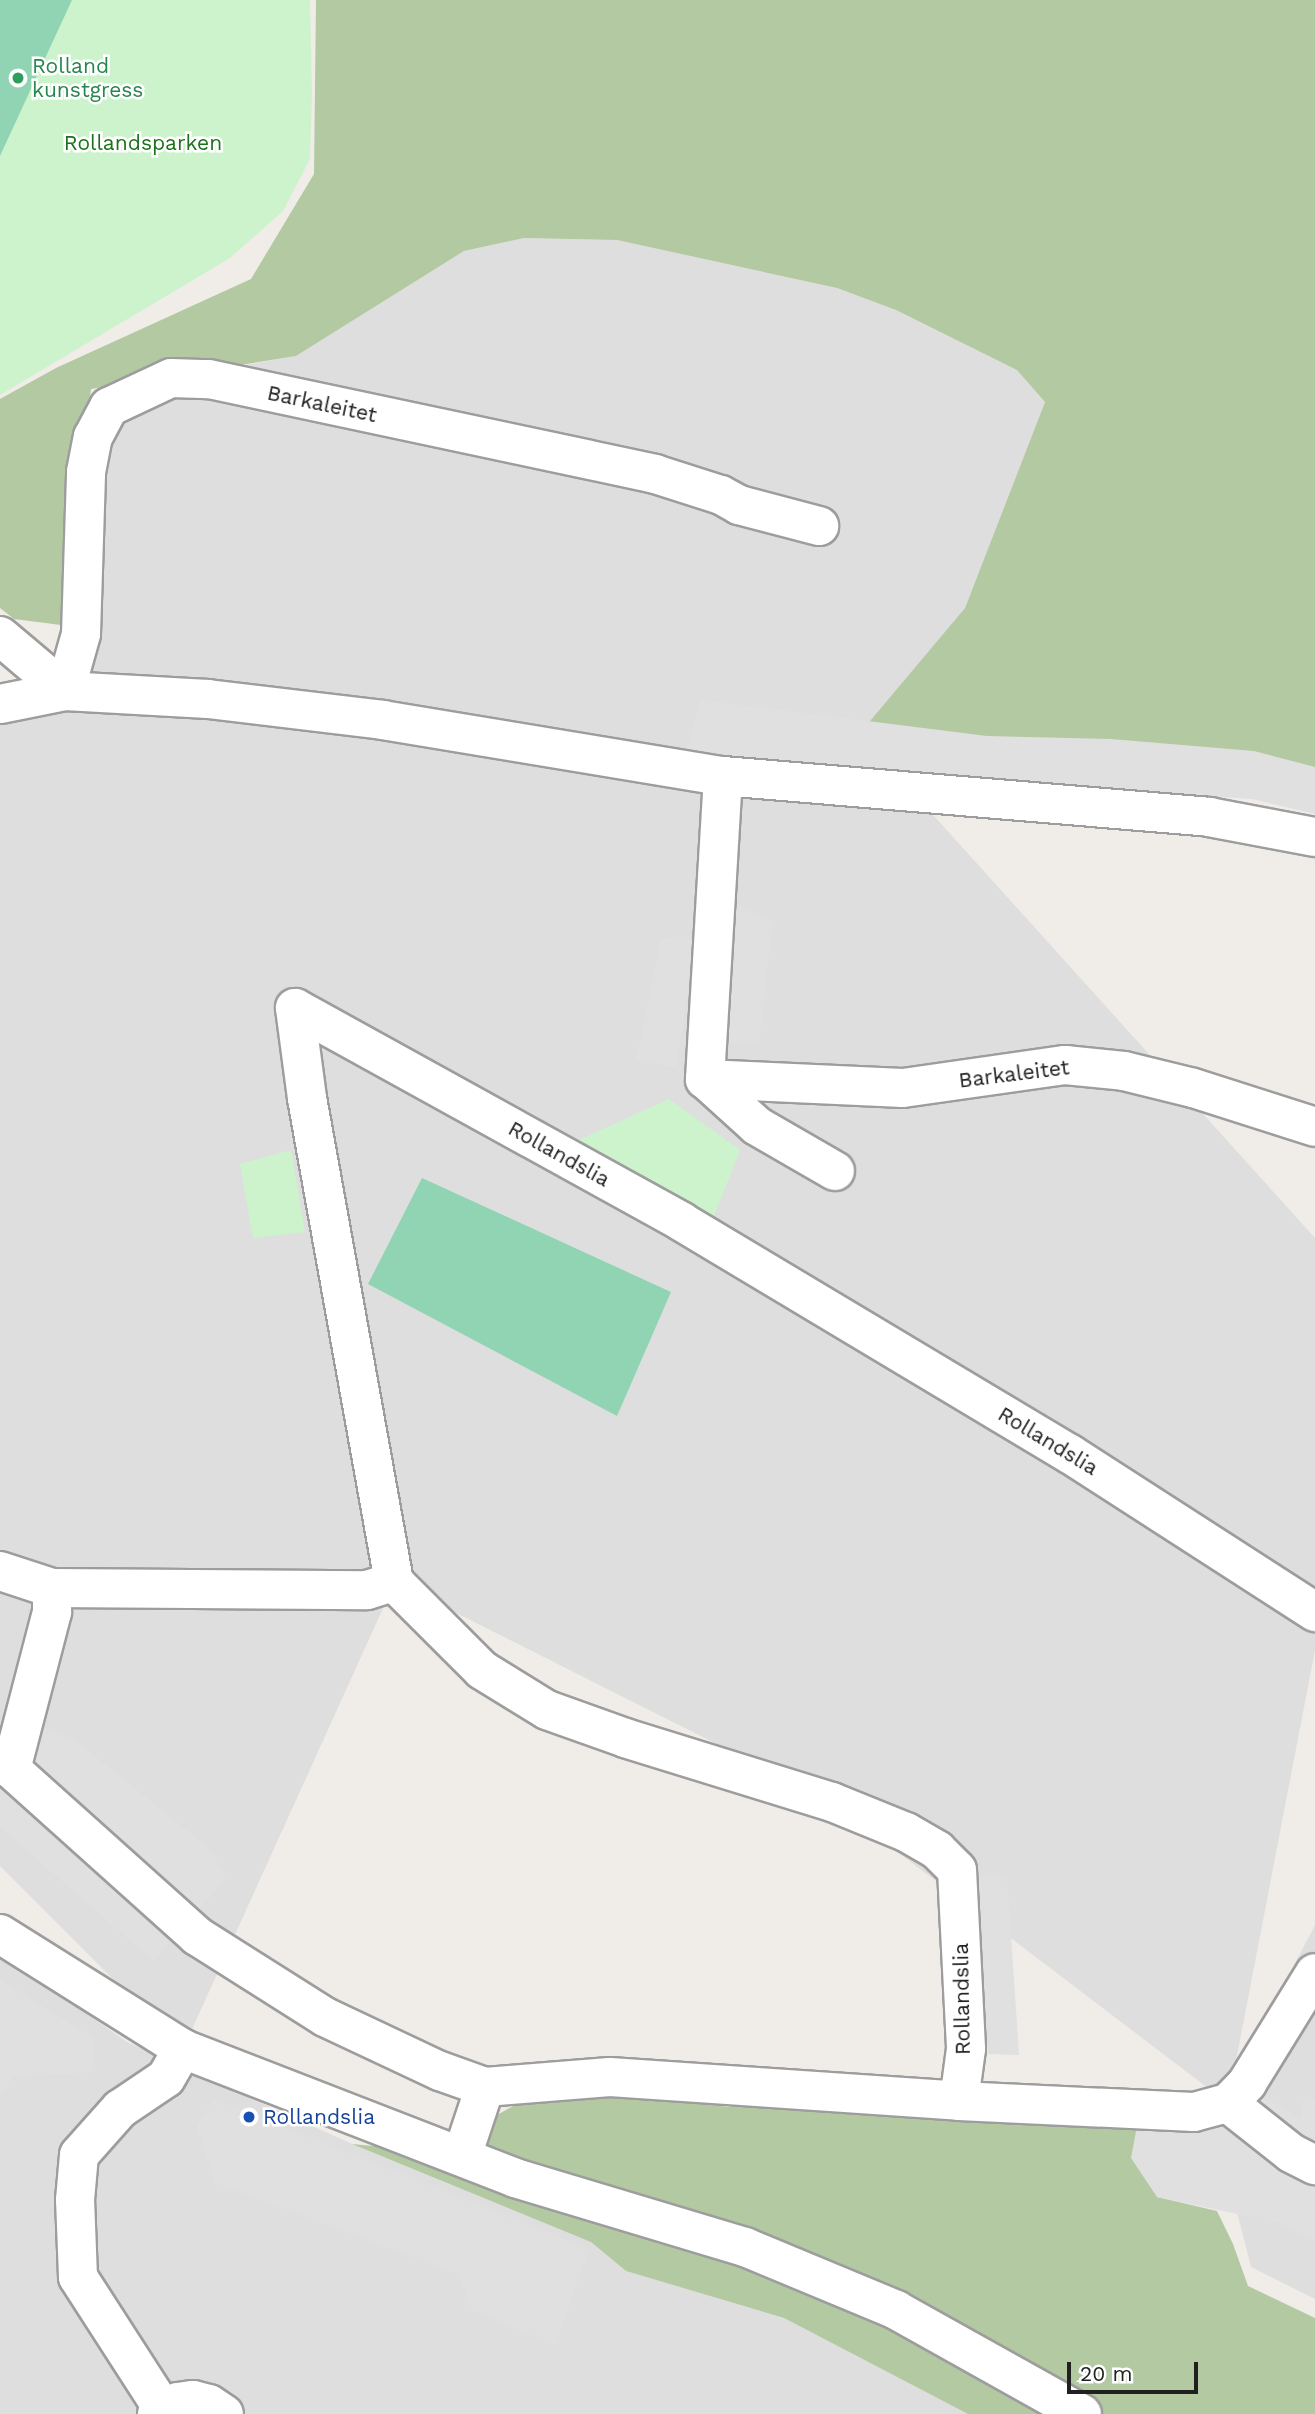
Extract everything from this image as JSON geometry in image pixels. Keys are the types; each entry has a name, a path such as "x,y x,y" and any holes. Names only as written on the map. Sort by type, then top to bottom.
{"street":[{"name":"Barkaleitet","path":"65,691 81,634 86,472 93,437 109,407 171,379 209,379 655,474 721,495 738,505 819,526"},
{"path":"0,636 65,691"},
{"path":"0,704 65,691 208,699 383,720 723,776 1209,817 1315,836"},
{"path":"723,776 705,1079 757,1126 835,1171"},
{"name":"Rollandslia","path":"960,2101 966,2049 957,1870 937,1850 906,1832 832,1802 625,1738 547,1710 482,1670 394,1582 307,1098 295,1008 682,1222 1070,1454 1315,1612"},
{"name":"Barkaleitet","path":"705,1079 903,1088 1065,1065 1124,1071 1193,1088 1315,1127"},
{"path":"0,1571 51,1588 367,1590 394,1582"},
{"path":"51,1588 52,1612 11,1769 197,1936 324,2017 440,2071 485,2087 610,2077 960,2101 1194,2112 1228,2103 1247,2083 1315,1973"},
{"path":"0,1934 183,2049 515,2178 745,2247 884,2305 1082,2414"},
{"path":"183,2049 166,2078 120,2109 79,2155 75,2200 78,2277 160,2411 178,2402 193,2400 209,2404 224,2414"},
{"path":"462,2156 485,2087"},
{"path":"1228,2103 1291,2153 1315,2165"}],"shaded area":[{"path":"524,238 617,240 837,288 896,310 1018,370 1045,402 965,608 860,734 1315,1238 1315,1650 1231,2087 1315,1925 1315,2299 1251,2267 1214,2122 1225,2101 832,1802 395,1582 183,2049 0,1866 0,714 65,691 93,437 171,378 296,356 464,251"},
{"path":"701,700 987,736 1111,739 1254,751 1315,767 1315,814 1252,799 683,761"},
{"path":"735,903 773,921 759,1044 725,1043"},
{"path":"661,938 697,941 676,1067 636,1060"},
{"path":"0,1719 11,1724 42,1728 73,1739 209,1848 226,1878 154,1961 0,1827"},
{"path":"974,1874 1007,1877 1019,2055 988,2054"},
{"path":"0,1953 127,2042 352,2144 592,2242 626,2271 784,2318 968,2414 0,2414"},
{"path":"0,1980 95,2039 92,2072 12,2077 0,2097"},
{"path":"1304,2096 1315,2101 1315,2240 1279,2223 1157,2197 1131,2158 1137,2126 1225,2127 1257,2097 1277,2104 1300,2119"},
{"path":"214,2099 589,2249 555,2345 472,2310 458,2274 215,2183 197,2126"}],"green space":[{"name":"Rollandsparken","path":"0,0 310,0 312,94 310,159 283,211 230,258 0,395"},
{"name":"Rolland kunstgress","path":"0,0 72,0 0,156"},
{"path":"316,0 1315,0 1315,790 860,733 965,608 1045,402 1017,370 896,310 837,288 617,240 524,238 464,251 296,356 91,389 61,625 14,619 0,608 0,399 56,368 251,279 314,174"},
{"path":"669,1099 740,1150 712,1221 579,1140"},
{"path":"291,1150 305,1232 253,1238 240,1164"},
{"path":"422,1178 671,1292 617,1416 368,1284"},
{"path":"620,2092 729,2107 800,2106 1137,2126 1157,2197 1217,2211 1233,2244 1248,2286 1315,2318 1315,2414 968,2414 784,2318 626,2271 591,2242 352,2144 416,2150 465,2133 515,2105 549,2096"}],"place":[{"name":"Rolland kunstgress","path":"18,78"},
{"name":"Rollandslia","path":"249,2117"}]}
